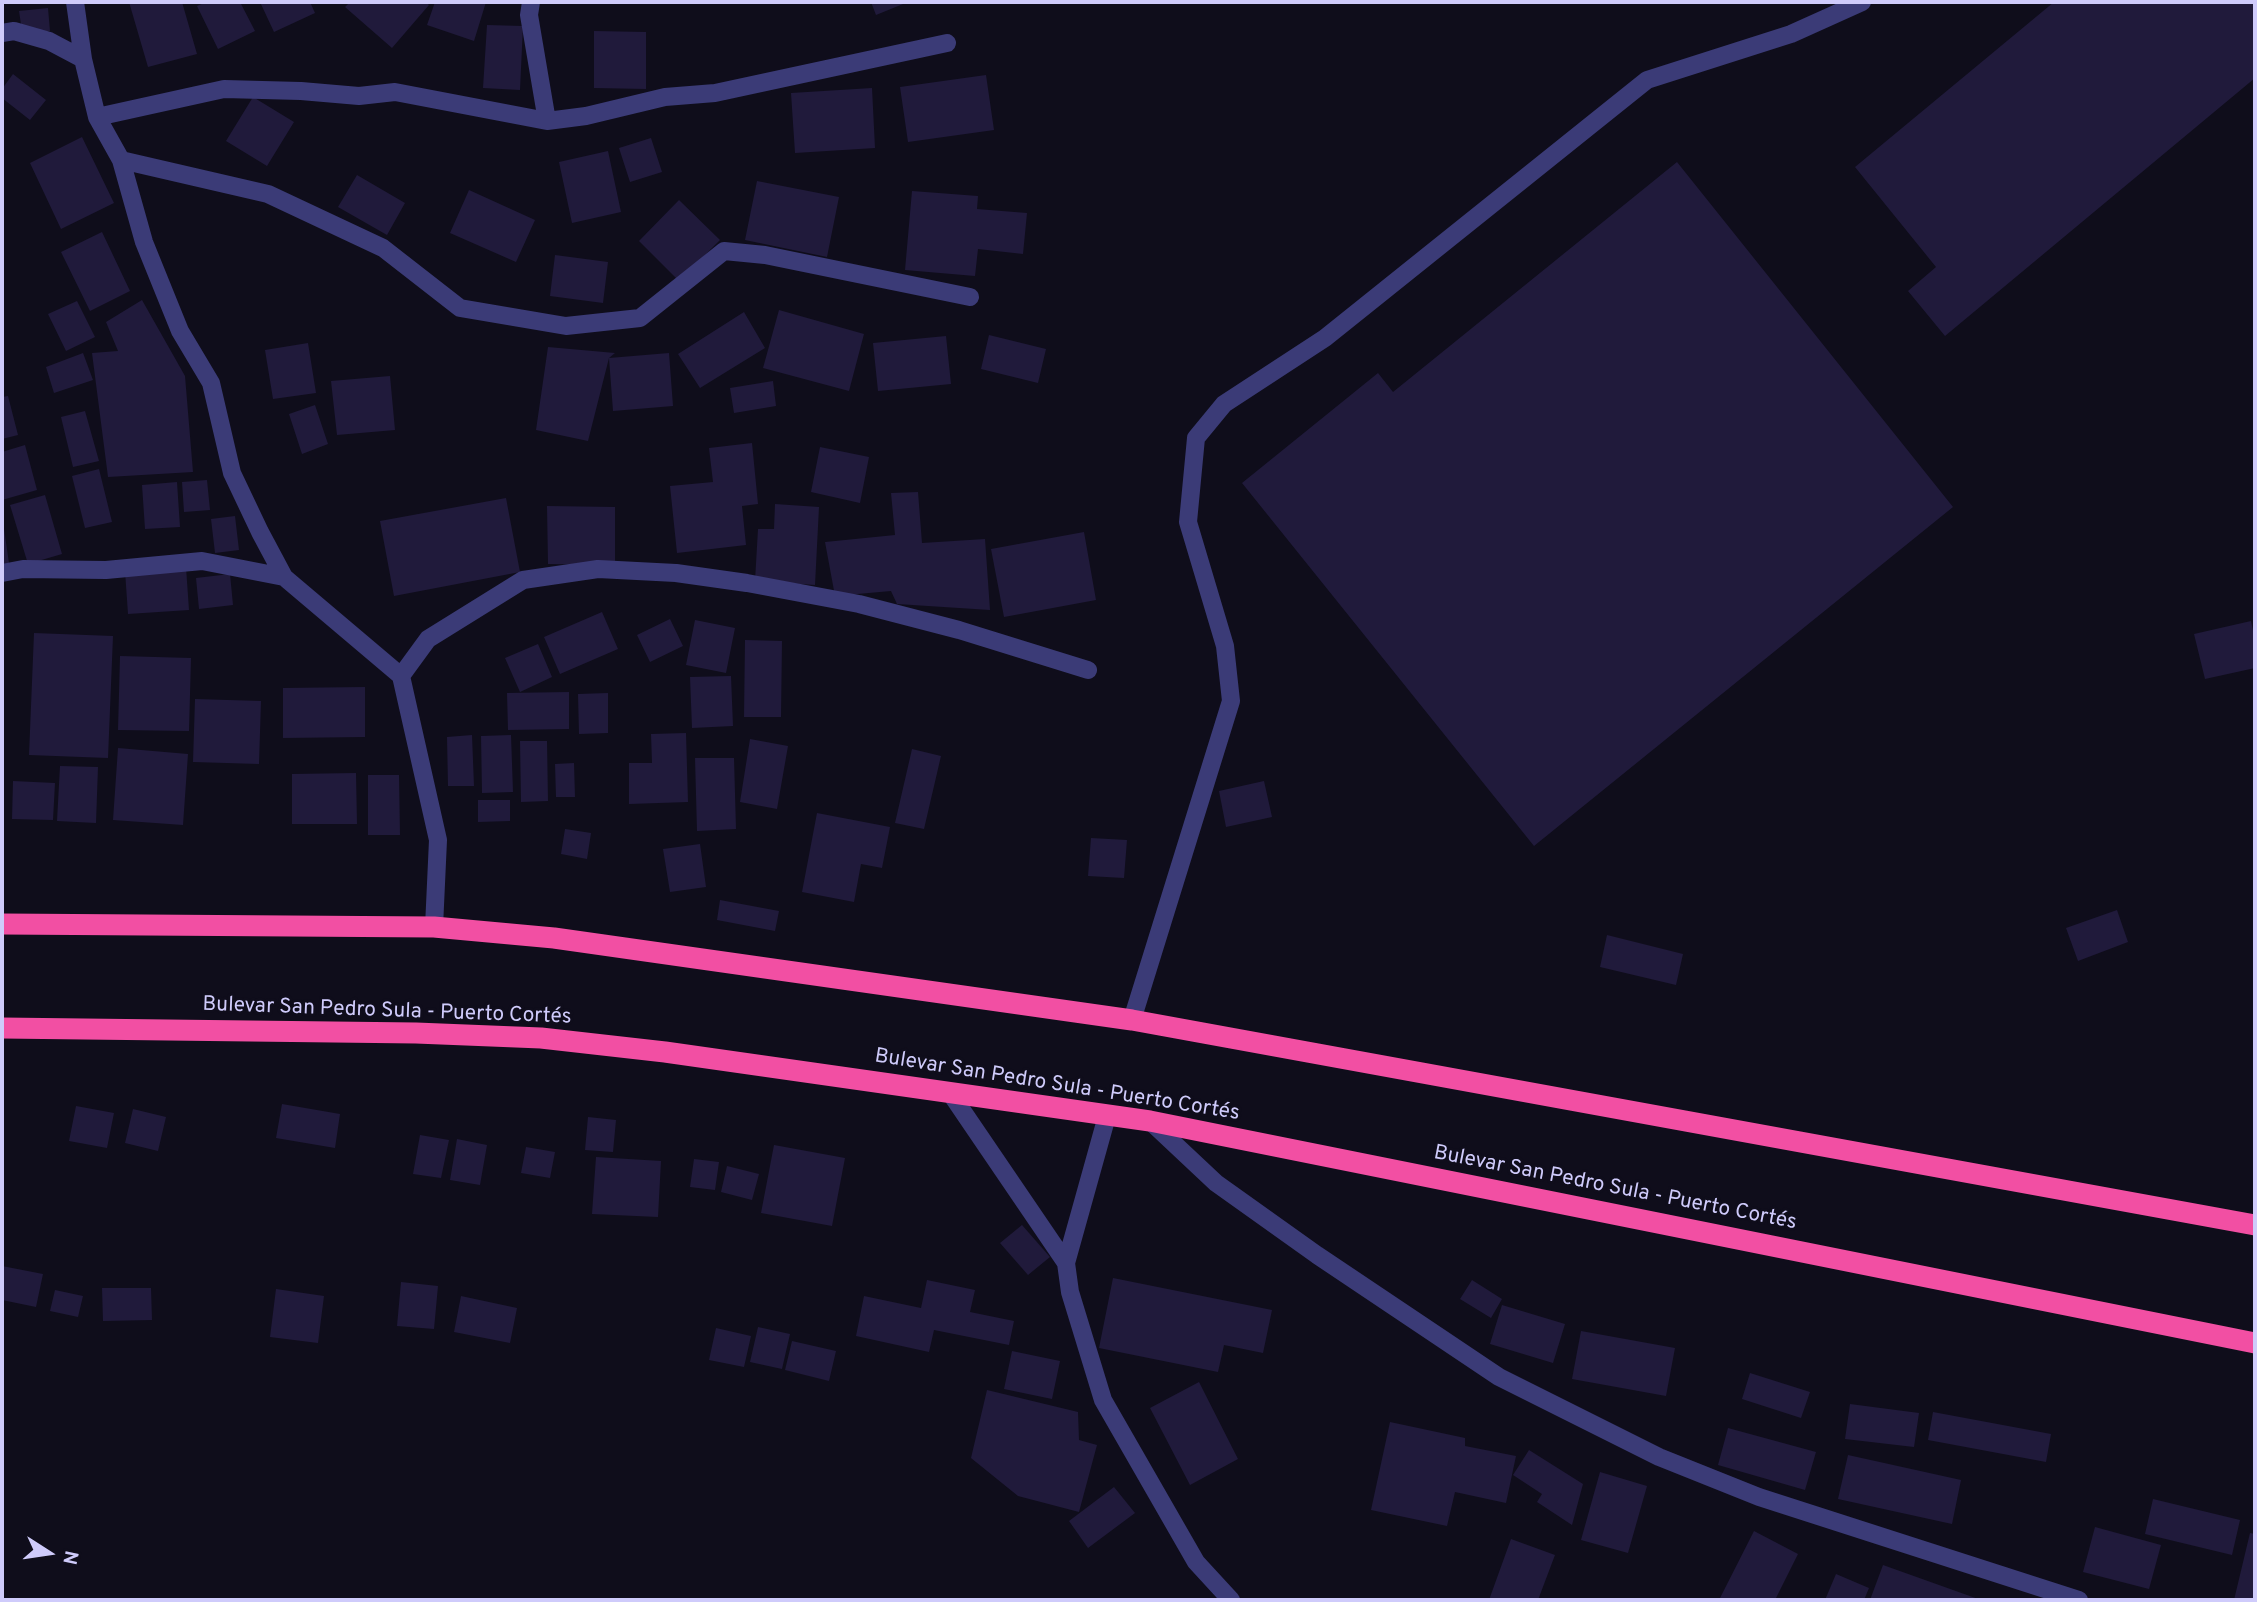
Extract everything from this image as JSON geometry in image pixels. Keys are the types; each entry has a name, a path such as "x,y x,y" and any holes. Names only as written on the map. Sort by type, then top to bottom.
{"highway":[{"path":"2,924 434,927 554,938 1132,1020 2255,1224"},
{"name":"Bulevar San Pedro Sula - Puerto Cortés","path":"2,1028 416,1033 541,1038 665,1052 1150,1121 2255,1343"}],"street":[{"path":"75,2 83,59 97,117 121,160 144,242 180,331 211,383 232,473 284,577 401,676 438,840 434,927"},
{"path":"531,2 529,15 547,121"},
{"path":"1132,1020 1231,701 1225,646 1188,522 1196,438 1224,404 1325,338 1647,80 1791,34 1862,2"},
{"path":"2,33 14,31 49,41 83,59"},
{"path":"97,117 224,89 359,96 395,92 547,121 586,116 665,97 715,93 947,43"},
{"path":"121,160 268,194 383,247 460,308 566,326 640,318 724,251 765,254 970,298"},
{"path":"2,573 23,569 106,570 202,561 284,577"},
{"path":"401,676 428,639 523,580 598,569 676,573 859,604 959,630 1088,670"},
{"path":"951,1094 1066,1264"},
{"path":"1107,1116 1066,1264 1070,1292 1103,1400 1196,1562 1231,1600"},
{"path":"1150,1121 1216,1183 1317,1255 1499,1377 1659,1457 1759,1497 2079,1600"}],"building":[{"path":"129,2 182,2 197,54 148,67"},
{"path":"206,2 240,2 255,31 218,49 197,6"},
{"path":"260,2 310,2 315,13 274,32"},
{"path":"350,2 426,2 429,5 392,48 345,7"},
{"path":"435,2 486,2 474,41 427,25"},
{"path":"871,2 908,2 876,15"},
{"path":"2054,2 2255,2 2255,78 1945,336 1908,291 1936,267 1855,167"},
{"path":"48,8 50,31 22,31 19,11"},
{"path":"487,25 523,26 520,90 483,88"},
{"path":"594,31 646,32 646,89 594,88"},
{"path":"13,74 46,100 30,120 2,98 2,89"},
{"path":"986,75 994,130 908,142 900,87"},
{"path":"872,88 875,148 795,153 791,93"},
{"path":"253,97 294,122 267,166 226,141"},
{"path":"82,137 114,203 61,229 30,163"},
{"path":"651,138 662,172 630,182 619,148"},
{"path":"608,151 621,212 572,223 559,162"},
{"path":"1677,162 1953,507 1534,846 1242,483 1378,373 1393,392"},
{"path":"357,175 405,203 387,235 338,207"},
{"path":"757,181 839,197 827,257 745,240"},
{"path":"469,190 535,220 516,262 450,233"},
{"path":"912,191 978,196 977,209 1027,213 1023,254 978,249 975,276 905,270"},
{"path":"679,200 720,240 679,281 639,241"},
{"path":"102,232 130,291 90,311 61,252"},
{"path":"555,255 608,262 603,303 550,296"},
{"path":"142,300 185,376 193,472 108,477 92,353 118,351 106,322"},
{"path":"77,301 95,337 66,351 48,314"},
{"path":"779,310 864,334 849,391 763,368"},
{"path":"744,312 765,348 700,388 678,354"},
{"path":"989,335 1046,349 1038,383 981,369"},
{"path":"946,336 951,384 878,391 873,343"},
{"path":"308,343 316,393 273,399 265,350"},
{"path":"548,347 615,353 609,358 588,441 536,430"},
{"path":"83,353 93,380 54,393 46,367"},
{"path":"669,353 673,406 613,411 609,358"},
{"path":"390,376 395,430 337,435 331,381"},
{"path":"773,381 776,406 734,413 730,388"},
{"path":"8,396 18,435 2,439 2,397"},
{"path":"315,405 328,444 302,454 289,414"},
{"path":"85,411 99,461 73,467 61,417"},
{"path":"752,443 758,504 742,506 746,545 677,553 670,486 713,482 709,448"},
{"path":"25,445 37,490 2,500 2,452"},
{"path":"820,447 869,457 860,503 811,492"},
{"path":"99,469 112,522 85,528 72,476"},
{"path":"207,480 210,510 184,512 182,482"},
{"path":"177,482 180,527 145,529 142,485"},
{"path":"918,492 922,543 985,539 990,610 897,604 891,591 835,596 825,542 895,535 891,493"},
{"path":"45,495 62,554 28,564 10,505"},
{"path":"506,498 520,572 394,596 380,521"},
{"path":"775,504 819,507 815,585 755,581 758,529 774,529"},
{"path":"547,506 615,507 615,565 548,564"},
{"path":"235,516 239,550 215,553 211,519"},
{"path":"2,522 9,563 2,565"},
{"path":"1084,532 1096,600 1004,617 991,549"},
{"path":"186,567 189,610 128,614 125,571"},
{"path":"230,574 233,605 199,609 196,578"},
{"path":"602,612 618,649 560,674 544,637"},
{"path":"670,619 683,646 650,662 637,635"},
{"path":"695,620 735,628 726,673 686,665"},
{"path":"2251,621 2255,640 2255,668 2205,679 2194,634"},
{"path":"34,633 113,636 108,758 29,755"},
{"path":"745,640 782,641 781,717 744,717"},
{"path":"538,644 552,677 520,692 505,658"},
{"path":"120,656 191,658 189,731 118,730"},
{"path":"731,676 733,726 692,728 690,677"},
{"path":"365,687 365,737 283,738 283,688"},
{"path":"569,692 569,729 508,730 507,693"},
{"path":"608,693 608,733 579,734 578,694"},
{"path":"195,699 261,701 259,764 193,762"},
{"path":"686,733 688,802 629,804 629,763 652,763 651,734"},
{"path":"472,735 474,786 448,786 447,737"},
{"path":"511,735 513,792 482,793 481,736"},
{"path":"750,739 788,746 777,809 740,802"},
{"path":"520,741 547,741 548,801 521,802"},
{"path":"118,748 188,754 183,825 113,820"},
{"path":"912,749 941,756 924,829 895,823"},
{"path":"695,758 734,758 736,829 697,831"},
{"path":"574,763 575,797 556,797 555,764"},
{"path":"60,766 98,767 96,823 57,821"},
{"path":"356,773 357,824 292,824 292,774"},
{"path":"368,775 399,775 400,835 368,835"},
{"path":"13,781 55,783 53,820 12,819"},
{"path":"1264,781 1272,817 1226,827 1219,791"},
{"path":"478,800 510,800 510,821 478,822"},
{"path":"817,813 890,827 882,868 861,864 854,902 802,892"},
{"path":"565,829 591,833 587,859 561,854"},
{"path":"1091,838 1127,840 1124,878 1088,876"},
{"path":"700,844 706,887 670,892 663,849"},
{"path":"720,900 779,911 775,931 717,920"},
{"path":"2117,910 2128,942 2078,961 2066,928"},
{"path":"1607,935 1683,954 1676,985 1600,967"},
{"path":"282,1104 340,1114 335,1148 276,1138"},
{"path":"76,1106 114,1113 107,1148 69,1141"},
{"path":"133,1109 166,1117 158,1151 125,1143"},
{"path":"588,1117 616,1120 613,1152 585,1150"},
{"path":"420,1135 449,1140 441,1178 413,1174"},
{"path":"457,1139 487,1145 480,1185 450,1180"},
{"path":"774,1145 845,1158 832,1226 761,1213"},
{"path":"526,1147 555,1152 550,1178 521,1173"},
{"path":"596,1157 661,1161 658,1217 592,1214"},
{"path":"694,1159 719,1162 715,1190 690,1187"},
{"path":"727,1166 759,1174 752,1200 721,1192"},
{"path":"1022,1225 1050,1257 1028,1275 1000,1243"},
{"path":"2,1266 43,1274 36,1307 2,1300"},
{"path":"1113,1278 1272,1310 1263,1353 1224,1345 1218,1372 1099,1348"},
{"path":"927,1280 975,1290 970,1312 1014,1321 1009,1345 934,1330 929,1352 856,1336 864,1296 921,1308"},
{"path":"1472,1280 1502,1299 1491,1318 1460,1299"},
{"path":"401,1282 438,1286 434,1329 397,1326"},
{"path":"102,1288 151,1288 152,1320 103,1321"},
{"path":"276,1289 324,1296 318,1343 270,1337"},
{"path":"55,1290 83,1296 78,1317 50,1311"},
{"path":"461,1296 517,1308 510,1343 454,1332"},
{"path":"1502,1305 1565,1324 1553,1363 1490,1344"},
{"path":"758,1327 790,1334 782,1369 750,1362"},
{"path":"716,1328 751,1336 744,1367 709,1360"},
{"path":"1581,1331 1675,1348 1666,1396 1572,1379"},
{"path":"792,1341 836,1351 829,1381 785,1370"},
{"path":"1012,1351 1060,1361 1052,1399 1004,1389"},
{"path":"1750,1373 1810,1392 1801,1418 1742,1399"},
{"path":"1199,1382 1238,1459 1190,1485 1150,1408"},
{"path":"987,1390 1078,1412 1079,1440 1097,1445 1079,1512 1018,1496 971,1458"},
{"path":"1850,1404 1919,1413 1914,1447 1845,1439"},
{"path":"1933,1412 2051,1434 2046,1462 1928,1440"},
{"path":"1390,1422 1465,1438 1465,1446 1516,1456 1506,1503 1455,1492 1447,1526 1371,1510"},
{"path":"1728,1428 1816,1452 1805,1490 1718,1465"},
{"path":"1529,1450 1583,1484 1572,1525 1537,1502 1542,1494 1513,1475"},
{"path":"1848,1455 1961,1480 1952,1524 1838,1499"},
{"path":"1600,1472 1647,1486 1628,1553 1581,1540"},
{"path":"1114,1487 1135,1513 1088,1548 1069,1521"},
{"path":"2153,1499 2240,1520 2232,1555 2145,1534"},
{"path":"2095,1527 2161,1545 2149,1589 2083,1572"},
{"path":"1754,1531 1798,1554 1775,1600 1719,1600"},
{"path":"2250,1533 2255,1534 2255,1600 2234,1600"},
{"path":"1511,1539 1555,1555 1538,1600 1489,1600"},
{"path":"1883,1565 1981,1600 1870,1600"},
{"path":"1836,1574 1869,1588 1864,1600 1825,1600"}]}
